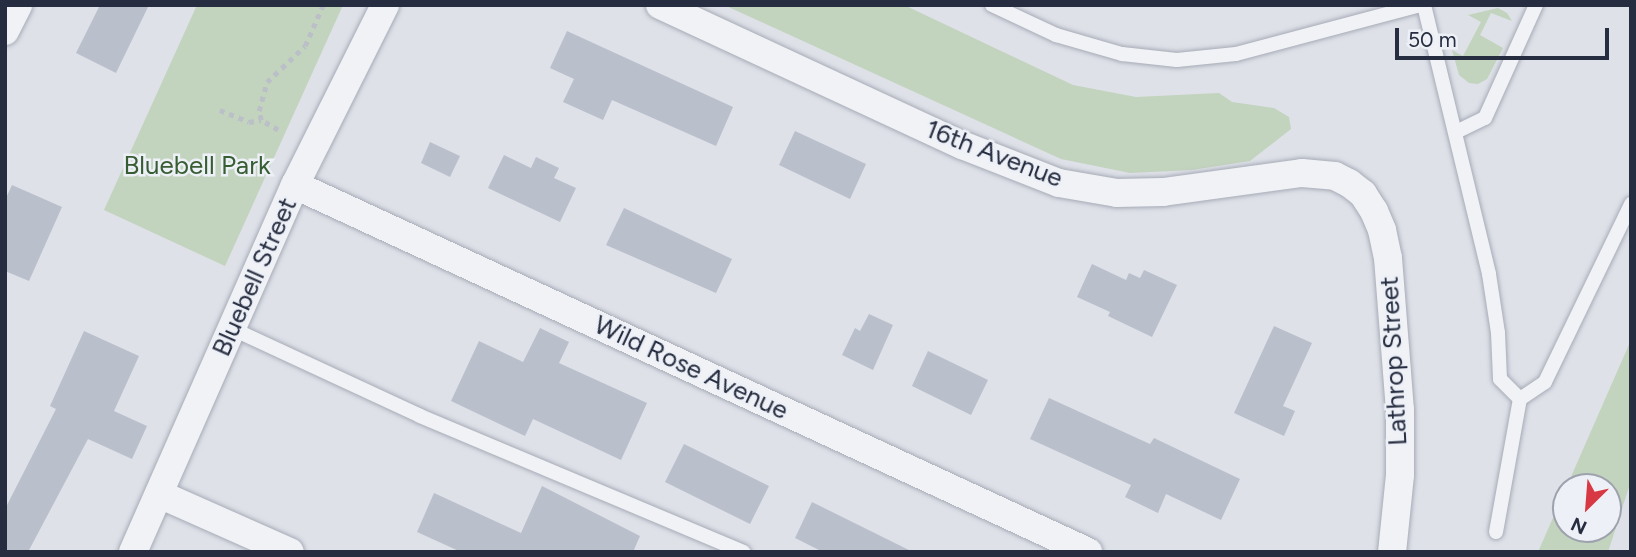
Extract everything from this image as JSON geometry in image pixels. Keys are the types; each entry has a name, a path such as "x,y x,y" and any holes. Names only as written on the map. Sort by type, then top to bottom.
{"street":[{"path":"5,31 18,5"},
{"name":"Bluebell Street","path":"133,552 295,185 385,5"},
{"name":"16th Avenue","path":"660,5 962,145 1059,183 1116,193 1163,192 1302,173 1335,176 1349,183"},
{"name":"Lathrop Street","path":"1349,183 1363,194 1374,211 1382,230 1388,258 1400,410 1400,475 1392,552"},
{"name":"Wild Rose Avenue","path":"295,185 1088,552"},
{"path":"159,494 290,552"}],"lane":[{"path":"992,5 1056,35 1122,54 1177,60 1236,54 1422,5 1456,132 1489,274 1498,334 1500,379 1520,399"},
{"path":"1456,132 1485,118 1536,5"},
{"path":"1496,532 1520,399 1545,382 1631,204"},
{"path":"233,329 420,416 744,552"}],"path":[{"path":"261,120 259,111 267,82 304,47 323,5"},
{"path":"220,110 248,122 261,120 278,130"}],"green space":[{"name":"Bluebell Park","path":"197,5 343,5 225,266 104,210"},
{"path":"724,5 904,5 1073,85 1136,97 1219,93 1232,102 1274,108 1289,117 1291,129 1250,161 1192,170 1130,173 1061,159"},
{"path":"1498,8 1507,13 1512,21 1491,13 1480,35 1503,48 1487,79 1478,84 1469,83 1459,75 1452,50 1463,56 1481,22 1468,15"},
{"path":"1631,340 1631,481 1622,509 1622,473 1573,473"},
{"path":"1552,520 1552,543 1611,543 1608,552 1538,552"}],"building":[{"path":"100,5 149,5 116,73 76,53"},
{"path":"567,31 733,107 716,146 612,100 603,120 563,102 574,79 550,68"},
{"path":"795,131 866,164 850,199 779,165"},
{"path":"430,142 460,156 450,177 421,163"},
{"path":"504,155 531,168 536,157 559,168 554,178 576,188 560,222 488,188"},
{"path":"12,185 62,207 29,281 5,271 5,200"},
{"path":"624,208 732,259 716,293 606,245"},
{"path":"1092,264 1126,280 1129,273 1140,278 1144,270 1177,285 1152,337 1108,316 1110,312 1077,297"},
{"path":"869,314 893,325 873,370 842,355 855,328 860,331"},
{"path":"1274,326 1312,343 1283,406 1295,411 1284,436 1234,413"},
{"path":"540,328 569,342 559,363 647,403 621,460 533,419 525,436 451,401 479,341 523,362"},
{"path":"84,331 139,356 114,411 147,426 132,459 88,439 28,552 5,552 5,509 56,409 50,406"},
{"path":"928,351 988,380 971,415 912,386"},
{"path":"1049,398 1150,444 1154,438 1240,479 1221,520 1166,494 1158,513 1125,497 1131,485 1030,439"},
{"path":"684,444 769,486 750,524 665,482"},
{"path":"542,486 640,536 633,552 461,552 417,532 434,493 521,533"},
{"path":"812,502 913,552 823,552 795,538"}]}
